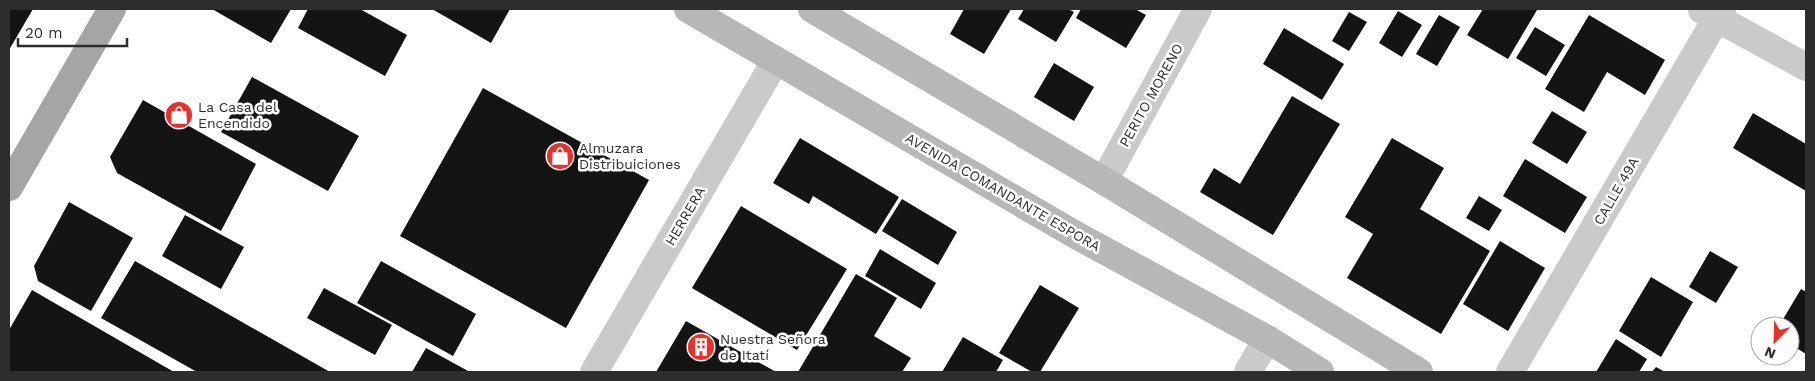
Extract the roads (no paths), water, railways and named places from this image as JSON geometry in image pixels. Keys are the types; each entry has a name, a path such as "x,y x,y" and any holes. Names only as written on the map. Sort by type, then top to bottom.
{"main road":[{"path":"9,187 112,9"},
{"name":"AVENIDA COMANDANTE ESPORA","path":"688,9 1074,234 1267,339 1320,372"},
{"path":"812,9 1104,181 1420,372"}],"street":[{"name":"PERITO MORENO","path":"1104,181 1198,9"},
{"path":"1713,12 1806,67"},
{"name":"CALLE 49A","path":"1510,372 1713,12"},
{"name":"HERRERA","path":"594,372 776,60"},
{"path":"1248,372 1267,339"}],"place":[{"name":"La Casa del Encendido","path":"179,115"},
{"name":"Almuzara Distribuiciones","path":"560,156"},
{"name":"Nuestra Señora de Itatí","path":"701,347"}]}
